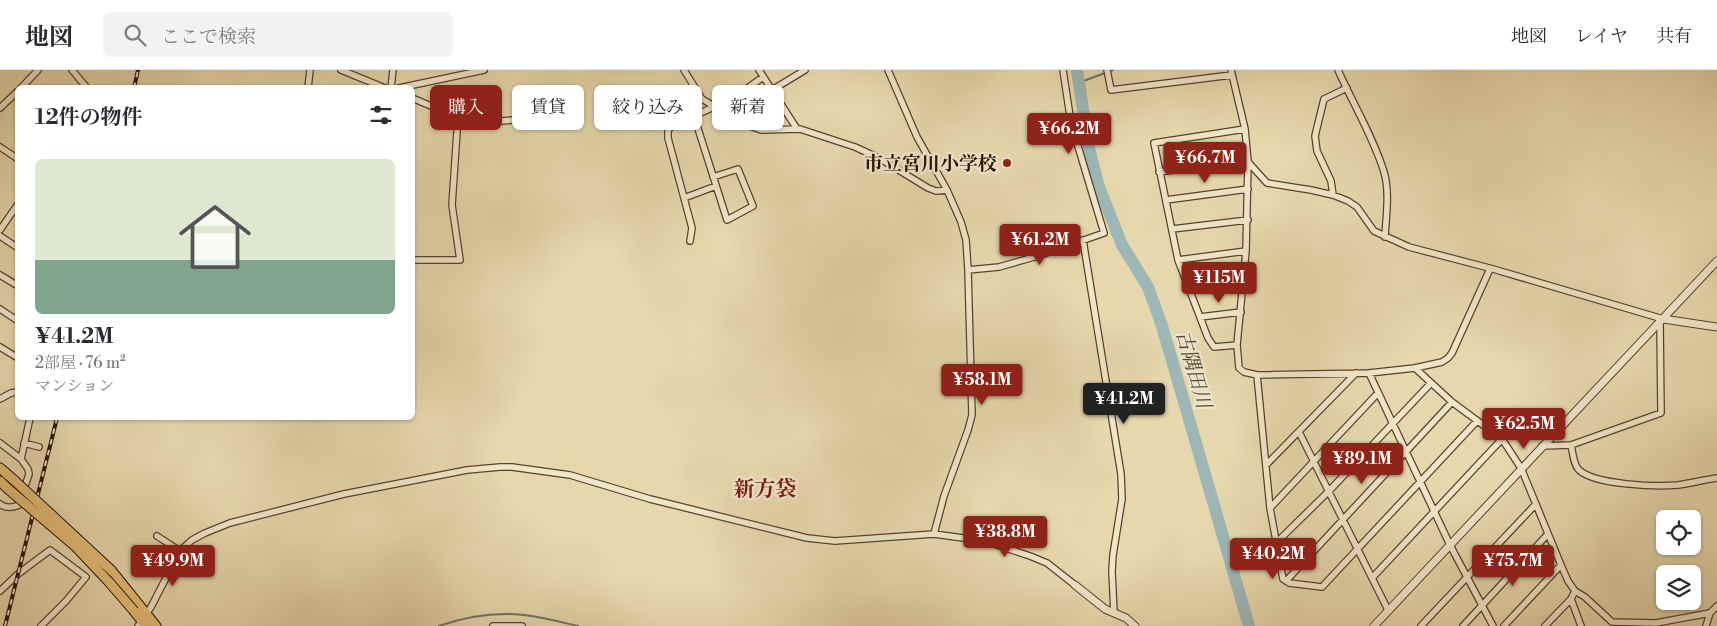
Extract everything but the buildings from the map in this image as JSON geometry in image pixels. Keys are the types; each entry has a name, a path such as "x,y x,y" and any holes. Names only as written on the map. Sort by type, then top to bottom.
{"highway":[{"path":"0,468 111,570 137,608 143,622 156,626"},
{"path":"0,481 75,546 137,608"}],"street":[{"path":"24,85 38,70"},
{"path":"72,70 84,85"},
{"path":"308,85 310,70"},
{"path":"341,70 378,85"},
{"path":"391,85 393,70"},
{"path":"413,85 484,70"},
{"path":"684,70 702,99 712,105"},
{"path":"759,70 769,85"},
{"path":"780,85 805,70"},
{"path":"888,70 917,137 947,190 965,235 968,270 972,415 944,496 934,534"},
{"path":"968,270 999,267 1041,255 1104,233 1071,123 1064,70"},
{"path":"1107,70 1111,90 1231,72 1245,129 1248,161 1248,220 1237,345 1238,368 1244,372 1257,374 1369,373 1414,368 1442,362 1452,352 1490,268"},
{"path":"1338,70 1362,118 1384,173 1387,190 1385,237"},
{"path":"751,85 763,77"},
{"path":"1333,195 1331,181 1317,151 1315,136 1324,99 1347,88"},
{"path":"0,108 15,94"},
{"path":"415,99 430,105"},
{"path":"784,109 797,129"},
{"path":"784,129 797,129 855,147 879,158 928,188 936,191 947,190"},
{"path":"1237,345 1214,347 1208,338 1178,260 1154,143 1245,129"},
{"path":"415,260 460,260 452,205 457,130"},
{"path":"668,130 668,138 692,228 690,241"},
{"path":"698,130 726,220 752,206 738,169 713,177"},
{"path":"0,147 15,157"},
{"path":"1248,161 1267,183 1333,195 1348,201 1357,207 1374,231 1409,247 1490,268 1662,320 1717,327"},
{"path":"1159,172 1248,161"},
{"path":"684,198 716,186"},
{"path":"1166,200 1248,189"},
{"path":"0,230 15,211"},
{"path":"1172,229 1248,220"},
{"path":"0,236 15,246"},
{"path":"1083,240 1121,474 1122,499 1112,571 1114,613"},
{"path":"1178,260 1246,251"},
{"path":"1374,626 1717,261"},
{"path":"0,275 15,284"},
{"path":"1189,289 1244,282"},
{"path":"0,309 15,319"},
{"path":"1200,317 1241,312"},
{"path":"1542,446 1571,445 1661,412 1662,320"},
{"path":"0,347 15,356"},
{"path":"1414,368 1452,402 1502,439 1521,468 1568,581 1575,591 1585,597 1612,622 1656,623 1710,613"},
{"path":"1266,465 1356,373"},
{"path":"1369,373 1450,545 1493,626"},
{"path":"1257,374 1275,544 1283,579 1289,583 1322,587 1477,421"},
{"path":"1275,544 1431,383"},
{"path":"0,399 15,392"},
{"path":"1270,508 1378,393"},
{"path":"1286,581 1452,402"},
{"path":"21,459 30,420"},
{"path":"1299,432 1388,610"},
{"path":"1372,578 1502,439"},
{"path":"0,443 21,459 29,474 19,505 12,508 4,507 0,504"},
{"path":"24,443 39,447"},
{"path":"1571,445 1576,466 1581,472 1608,481 1627,485 1678,485 1717,478"},
{"path":"143,622 180,551 198,536 230,523 344,494 467,470 512,467 570,475 650,499 807,538 835,541 934,534 985,541 1030,556 1047,564 1105,609 1126,618 1134,626"},
{"path":"1421,626 1536,504"},
{"path":"1463,626 1548,535"},
{"path":"158,536 180,551"},
{"path":"0,592 18,574 50,550 86,577 66,601 41,626"},
{"path":"1504,626 1561,565"},
{"path":"1545,626 1571,598 1575,591"},
{"path":"1571,598 1581,626"},
{"path":"1706,626 1710,613 1717,606"},
{"path":"493,626 522,626"}],"waterway":[{"name":"古隅田川","path":"1077,70 1089,148 1099,187 1122,245 1148,287 1162,326 1249,626"},
{"path":"1078,83 1113,70"},
{"path":"439,626 459,620 503,614 544,618 578,626"}],"railway":[{"path":"135,85 138,70"},
{"path":"5,626 56,420"}],"place":[{"name":"市立宮川小学校","path":"1007,163"}],"district":[{"name":"新方袋","path":"765,489"}]}
